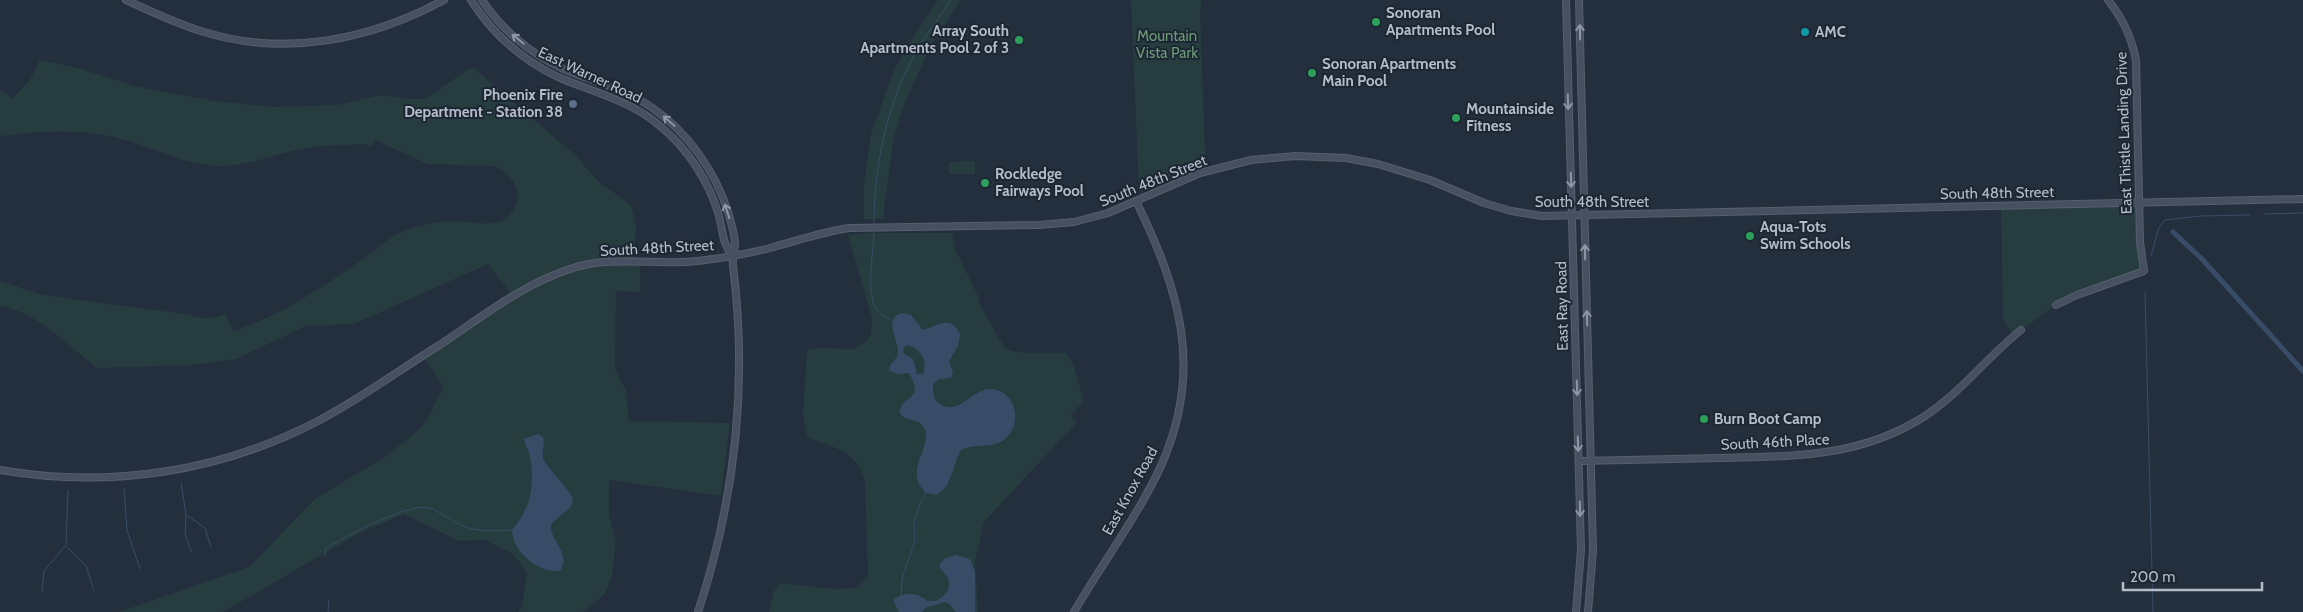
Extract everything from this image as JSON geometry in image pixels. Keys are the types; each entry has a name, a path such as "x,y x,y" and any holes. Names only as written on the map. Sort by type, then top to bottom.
{"main road":[{"path":"126,0 180,24 206,33 264,43 291,44 335,40 370,32 404,20 444,0"},
{"name":"East Warner Road","path":"471,0 481,16 502,39 524,57 558,77 622,102 659,125 683,148 710,190 719,218 724,246 732,255"},
{"name":"East Warner Road","path":"482,0 508,31 543,58 562,68 625,93 650,106 665,118 683,134 706,165 718,187 728,214 735,244 732,255 739,307 740,352 736,446 723,524 712,569 698,612"},
{"name":"East Ray Road","path":"1566,0 1579,461 1580,556 1576,612"},
{"name":"East Ray Road","path":"1579,0 1593,565 1588,612"},
{"name":"East Thistle Landing Drive","path":"2056,305 2088,290 2144,271 2140,242 2136,60 2124,21 2108,0"},
{"path":"622,102 625,93"},
{"name":"South 48th Street","path":"0,470 55,478 126,477 176,470 234,456 275,441 319,420 514,297 567,270 606,261 679,262 732,255 764,250 820,233 849,228 1039,225 1074,222 1091,219 1194,175 1236,163 1275,157 1315,156 1359,160 1430,180 1484,203 1511,211 1542,216 2303,199"},
{"name":"East Knox Road","path":"1074,612 1154,478 1170,442 1180,403 1183,349 1177,302 1164,263 1136,201"},
{"name":"South 46th Place","path":"1579,461 1800,456 1824,454 1859,446 1895,432 1938,407 1964,385 2021,330"}],"green space":[{"path":"938,0 961,0 931,45 904,104 894,137 884,219 864,219 864,184 871,134 893,73 906,48"},
{"name":"Mountain Vista Park","path":"1131,0 1202,0 1200,11 1207,164 1174,175 1139,192"},
{"path":"40,60 79,68 134,86 214,101 275,107 337,105 382,95 407,99 425,99 472,67 575,155 599,182 631,205 636,225 634,253 640,268 640,292 616,291 615,369 626,391 629,421 730,423 721,496 609,480 609,515 616,541 612,577 605,594 583,612 518,612 522,606 527,572 513,554 484,540 459,541 404,514 358,534 223,612 119,612 249,567 315,499 388,455 417,431 427,420 443,387 423,355 513,296 488,264 354,324 306,326 236,359 193,365 97,368 39,322 14,309 0,306 0,281 43,295 208,319 226,314 233,331 251,325 301,300 368,256 393,236 404,231 440,222 452,221 487,224 505,219 516,205 517,189 508,175 493,166 428,164 375,140 371,146 363,144 332,145 292,151 227,166 216,166 180,159 133,142 91,133 46,132 0,136 0,91 12,99 30,80"},
{"path":"975,161 975,174 949,174 949,162"},
{"path":"2140,203 2144,271 2056,305 2013,336 2003,318 2001,206"},
{"path":"868,233 952,233 956,251 980,300 978,302 1004,346 1012,351 1019,352 1066,353 1073,363 1084,401 1071,415 1077,422 984,522 975,561 978,612 769,612 774,591 781,583 833,589 857,588 868,577 865,483 862,473 851,457 844,452 807,437 803,412 807,350 815,348 853,349 867,341 871,333 872,318 848,235"}],"water":[{"path":"902,313 911,315 923,330 938,324 952,324 960,334 958,346 949,361 953,373 951,378 939,379 933,384 934,396 940,404 953,407 983,390 989,389 998,390 1005,394 1014,407 1015,423 1007,437 995,444 965,448 960,451 947,486 937,495 926,493 919,484 917,475 917,467 926,434 923,426 918,422 905,418 900,413 901,407 914,394 913,383 909,373 897,374 889,370 898,353 892,325 896,316","holes":["906,345 919,351 924,359 923,374 917,374 913,359 904,354 903,349"]},
{"path":"538,434 543,437 544,461 573,498 571,507 551,524 553,536 563,558 563,565 560,571 544,569 528,560 522,554 513,538 512,530 524,513 532,487 530,457 524,439"},
{"path":"955,555 970,559 975,572 975,612 956,612 948,603 943,602 926,608 922,612 899,612 894,599 901,596 914,594 932,601 940,599 946,593 949,582 939,565 944,559"}],"waterway":[{"path":"874,226 879,162 894,100 915,53 951,0"},
{"path":"2264,214 2303,213"},
{"path":"2151,256 2159,227 2165,220 2201,216 2250,215"},
{"path":"874,230 871,280 872,299 878,312 893,322"},
{"path":"2173,232 2201,258 2303,371"},
{"path":"2145,292 2153,612"},
{"path":"181,482 186,515 205,528 211,547"},
{"path":"124,489 127,530 140,569"},
{"path":"68,490 66,546 86,566 94,591"},
{"path":"902,597 903,576 915,540 914,523 926,493"},
{"path":"325,556 326,548 347,536 393,515 420,508 434,510 471,529 489,531 512,530"},
{"path":"186,515 185,534 192,553"},
{"path":"42,592 44,571 65,546"},
{"path":"328,612 329,600"}],"place":[{"name":"Sonoran Apartments Pool","path":"1376,22"},
{"name":"AMC","path":"1805,32"},
{"name":"Array South Apartments Pool 2 of 3","path":"1019,40"},
{"name":"Sonoran Apartments Main Pool","path":"1312,73"},
{"name":"Phoenix Fire Department - Station 38","path":"573,104"},
{"name":"Mountainside Fitness","path":"1456,118"},
{"name":"Rockledge Fairways Pool","path":"985,183"},
{"name":"Aqua-Tots Swim Schools","path":"1750,236"},
{"name":"Burn Boot Camp","path":"1704,419"}]}
